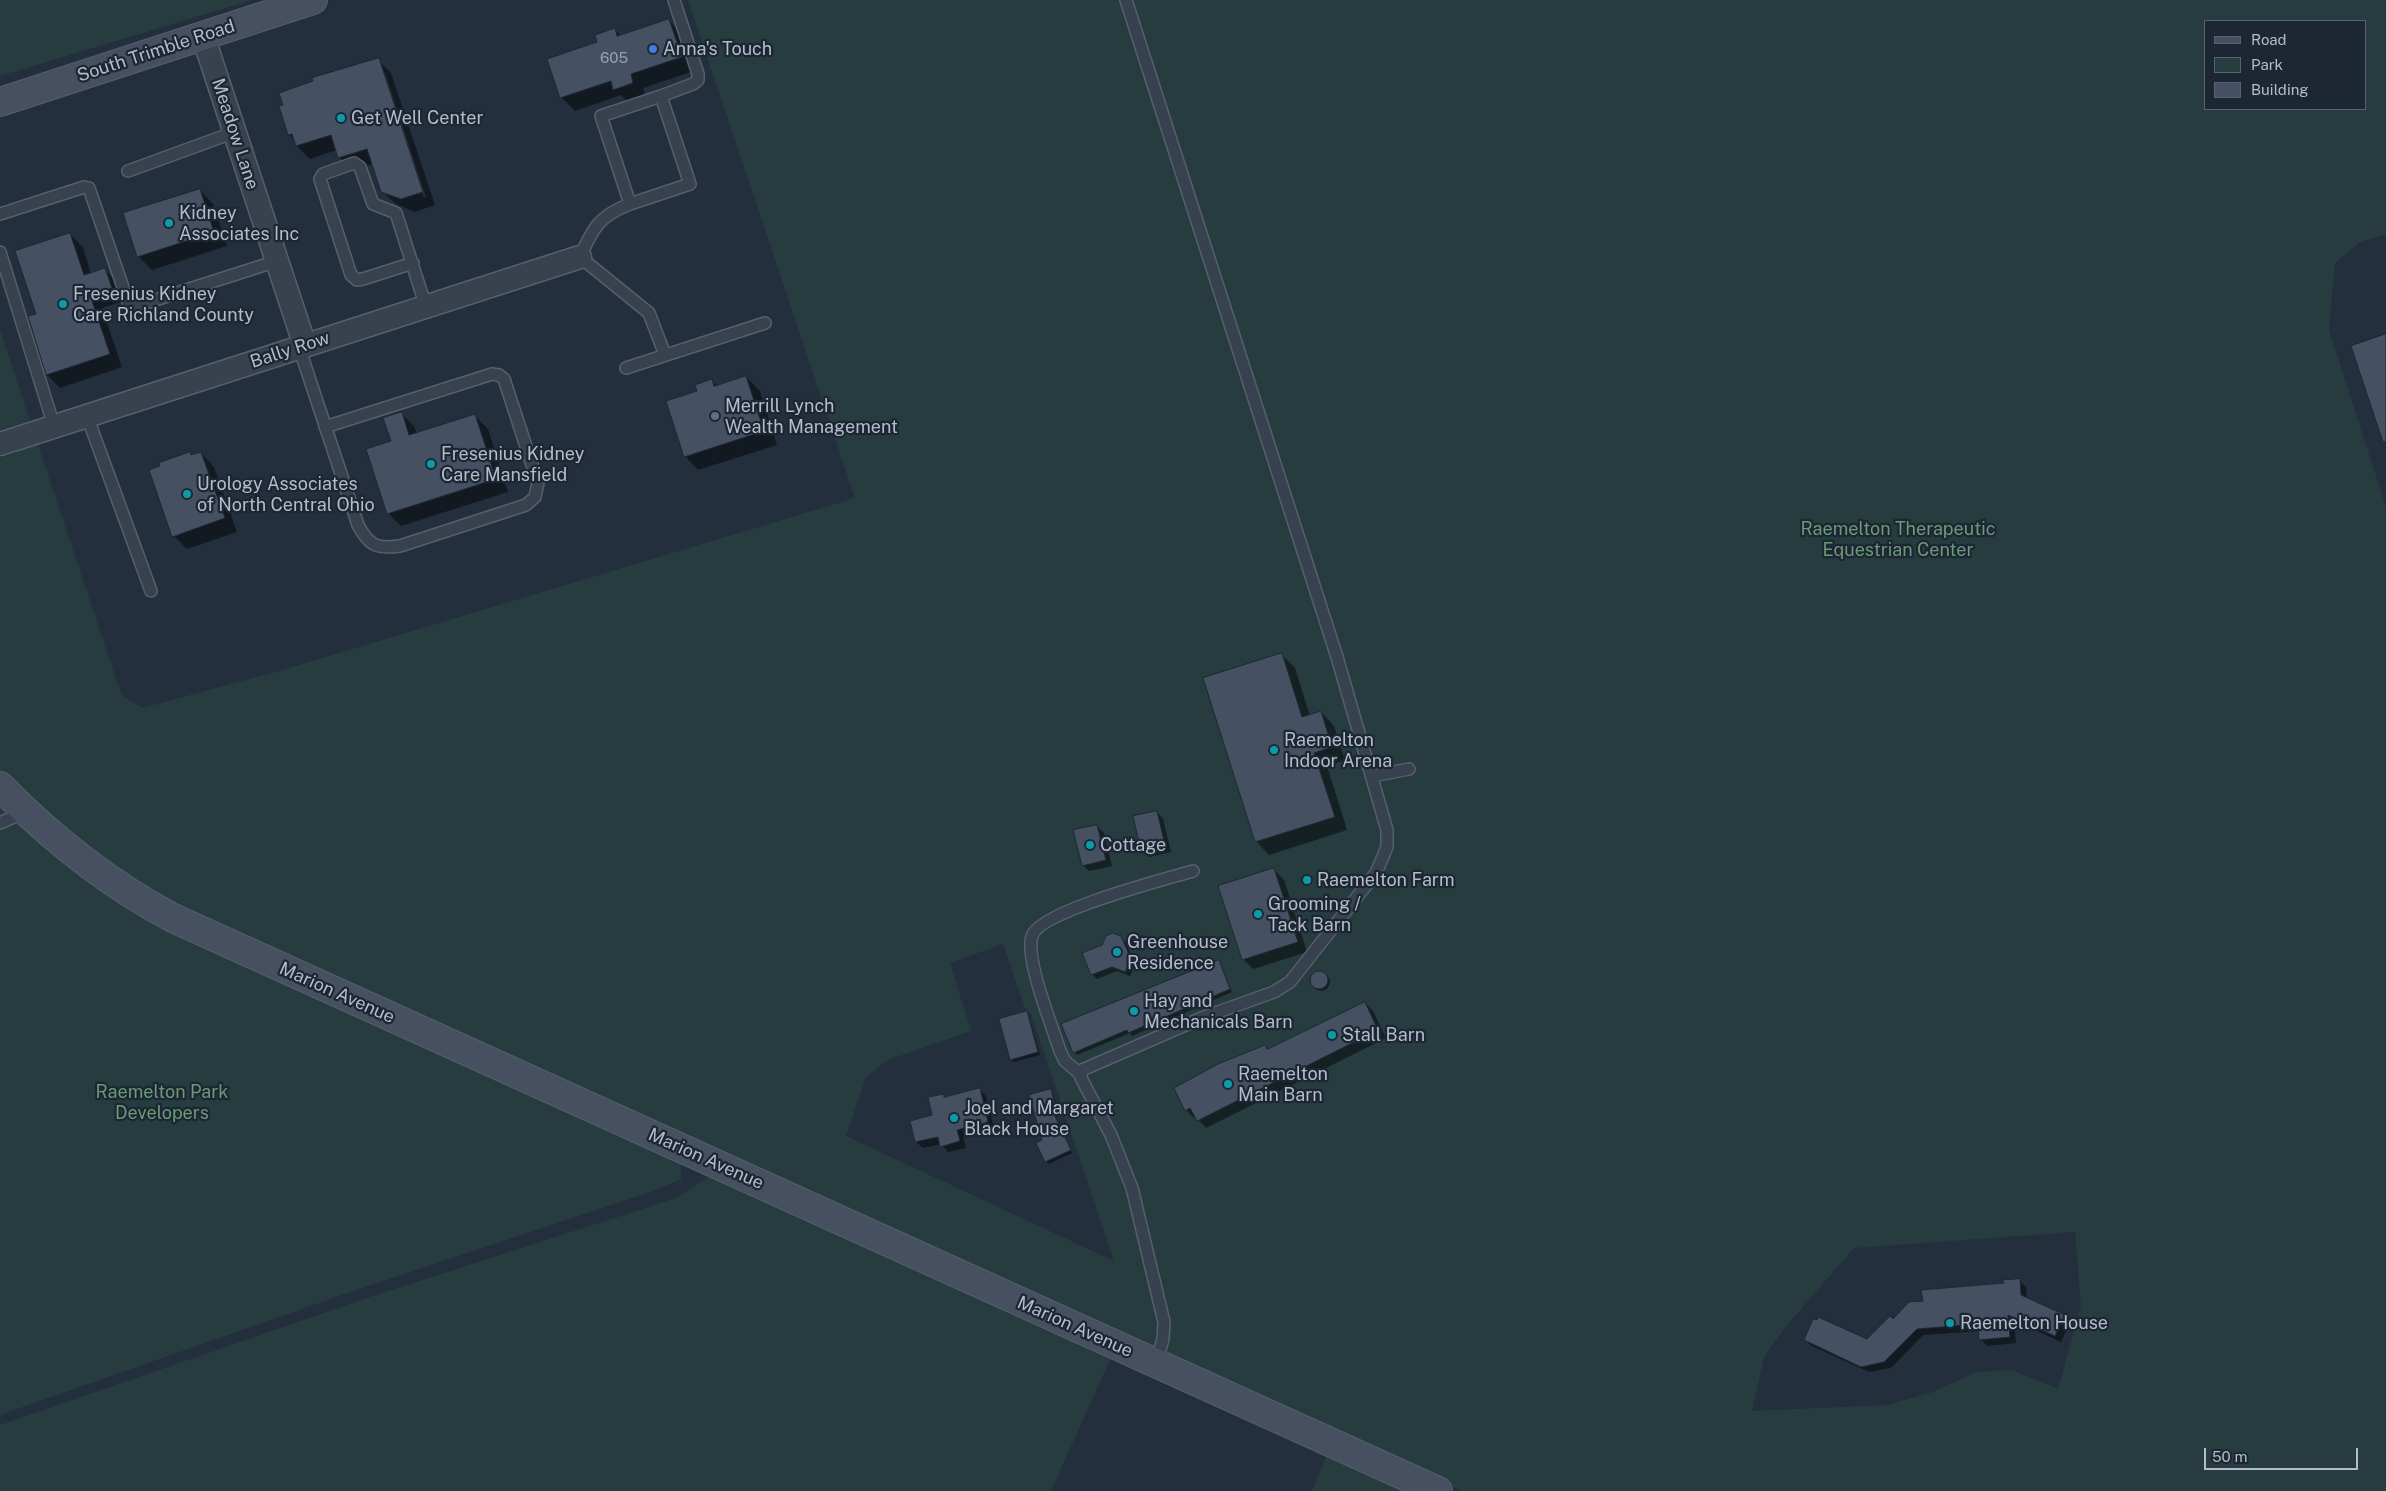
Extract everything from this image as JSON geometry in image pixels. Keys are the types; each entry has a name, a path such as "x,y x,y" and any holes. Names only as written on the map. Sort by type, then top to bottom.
{"street":[{"name":"South Trimble Road","path":"0,102 313,0"},
{"name":"Meadow Lane","path":"203,36 277,260 302,346"},
{"name":"Bally Row","path":"0,444 580,257"},
{"name":"Marion Avenue","path":"0,786 25,812 102,876 172,918 1438,1491"}],"lane":[{"path":"630,204 601,116 661,96 693,84 698,80 698,74 674,0"},
{"path":"1080,1074 1084,1067 1204,1017 1274,992 1290,982 1376,873 1387,847 1387,830 1373,776 1334,648 1126,0"},
{"path":"661,96 690,184 630,204 605,216 592,228 580,257 649,313 665,356"},
{"path":"128,171 235,132"},
{"path":"413,263 363,279 357,280 351,275 320,179 323,174 354,164 360,166 373,204 396,213 413,263 426,306"},
{"path":"0,214 84,187 89,188 130,308 277,260"},
{"path":"0,252 54,426"},
{"path":"626,368 765,323"},
{"path":"302,346 325,427 358,525 366,540 382,548 400,546 526,505 535,497 538,483 504,379 499,375 492,374 325,427"},
{"path":"87,416 151,591"},
{"path":"1373,776 1409,769"},
{"path":"0,823 25,812"},
{"path":"1156,1364 1163,1339 1164,1322 1139,1212 1111,1135 1080,1074 1065,1061 1060,1051 1032,960 1032,935 1037,927 1053,917 1128,890 1194,872"}],"green space":[{"path":"0,0 252,0 0,76"},
{"name":"Raemelton Therapeutic Equestrian Center","path":"688,0 2386,0 2386,234 2360,242 2335,263 2329,330 2386,507 2386,1491 1461,1491 213,926 140,887 28,800 0,772 0,458 38,445 121,694 142,708 279,671 855,498","holes":["1003,944 1025,1008 1031,1014 1114,1261 846,1136 866,1077 888,1060 971,1031 950,963","2075,1232 2081,1306 2058,1389 2012,1370 1976,1372 1933,1392 1887,1405 1752,1411 1764,1357 1788,1324 1854,1248"]},
{"path":"0,329 30,421 0,430"},
{"name":"Raemelton Park Developers","path":"0,802 33,835 677,1157 681,1168 681,1179 659,1189 359,1289 0,1415"},
{"path":"713,1174 1112,1355 1051,1491 0,1491 0,1425 370,1297 676,1198"},
{"path":"1328,1452 1415,1491 1312,1491"}],"building":[{"path":"669,19 682,57 631,74 633,83 613,90 611,81 560,98 547,59 597,42 595,35 615,28 617,36"},
{"name":"Get Well Center","path":"379,58 423,192 401,199 381,192 367,149 338,158 331,135 296,146 292,134 288,135 279,106 283,105 279,93 313,81 312,78"},
{"name":"Kidney Associates Inc","path":"200,189 214,232 137,257 123,213"},
{"name":"Fresenius Kidney Care Richland County","path":"70,233 84,275 105,268 112,288 90,295 110,354 46,375 28,316 36,314 15,251"},
{"path":"2386,334 2386,441 2383,442 2351,346"},
{"name":"Merrill Lynch Wealth Management","path":"746,376 764,431 684,457 666,401 697,391 695,385 712,379 714,386"},
{"name":"Fresenius Kidney Care Mansfield","path":"402,412 409,435 475,414 496,479 387,514 366,449 391,441 383,418"},
{"name":"Urology Associates of North Central Ohio","path":"190,452 191,455 201,452 225,518 172,537 149,470 160,466 159,463"},
{"name":"Raemelton Indoor Arena","path":"1282,653 1302,717 1321,711 1332,747 1314,753 1335,817 1255,842 1203,678"},
{"name":"Cottage","path":"1157,811 1165,845 1141,851 1133,816"},
{"name":"Cottage","path":"1097,825 1106,860 1082,866 1073,830"},
{"name":"Grooming / Tack Barn","path":"1274,868 1298,942 1242,960 1218,886"},
{"path":"1113,933 1121,936 1131,959 1125,972 1112,967 1091,975 1082,953 1102,945 1106,936"},
{"name":"Hay and Mechanicals Barn","path":"1219,960 1230,989 1128,1033 1127,1030 1073,1053 1061,1024"},
{"path":"1319,971 1325,974 1328,980 1325,986 1319,989 1313,986 1310,980 1313,974"},
{"path":"1365,1002 1378,1030 1197,1121 1190,1108 1185,1111 1174,1088 1218,1064 1265,1045 1267,1049"},
{"path":"1027,1011 1038,1052 1010,1060 999,1019"},
{"name":"Joel and Margaret Black House","path":"980,1088 988,1122 957,1130 960,1141 940,1147 938,1137 915,1142 910,1121 932,1115 928,1097 944,1094 944,1097"},
{"path":"1051,1089 1057,1113 1054,1114 1071,1150 1045,1162 1036,1143 1042,1140 1029,1095"},
{"name":"Raemelton House","path":"2020,1279 2021,1295 2065,1315 2055,1336 2008,1315 2010,1337 1979,1340 1978,1324 1917,1329 1884,1362 1861,1367 1804,1340 1813,1319 1817,1320 1818,1317 1867,1339 1890,1316 1893,1319 1909,1302 1923,1301 1921,1290 2004,1283 2003,1280"}],"place":[{"name":"Anna's Touch","path":"653,49"},
{"name":"Get Well Center","path":"341,118"},
{"name":"Kidney Associates Inc","path":"169,223"},
{"name":"Fresenius Kidney Care Richland County","path":"63,304"},
{"name":"Merrill Lynch Wealth Management","path":"715,416"},
{"name":"Fresenius Kidney Care Mansfield","path":"431,464"},
{"name":"Urology Associates of North Central Ohio","path":"187,494"},
{"name":"Raemelton Indoor Arena","path":"1274,750"},
{"name":"Cottage","path":"1090,845"},
{"name":"Raemelton Farm","path":"1307,880"},
{"name":"Grooming / Tack Barn","path":"1258,914"},
{"name":"Greenhouse Residence","path":"1117,952"},
{"name":"Hay and Mechanicals Barn","path":"1134,1011"},
{"name":"Stall Barn","path":"1332,1035"},
{"name":"Raemelton Main Barn","path":"1228,1084"},
{"name":"Joel and Margaret Black House","path":"954,1118"},
{"name":"Raemelton House","path":"1950,1323"}]}
